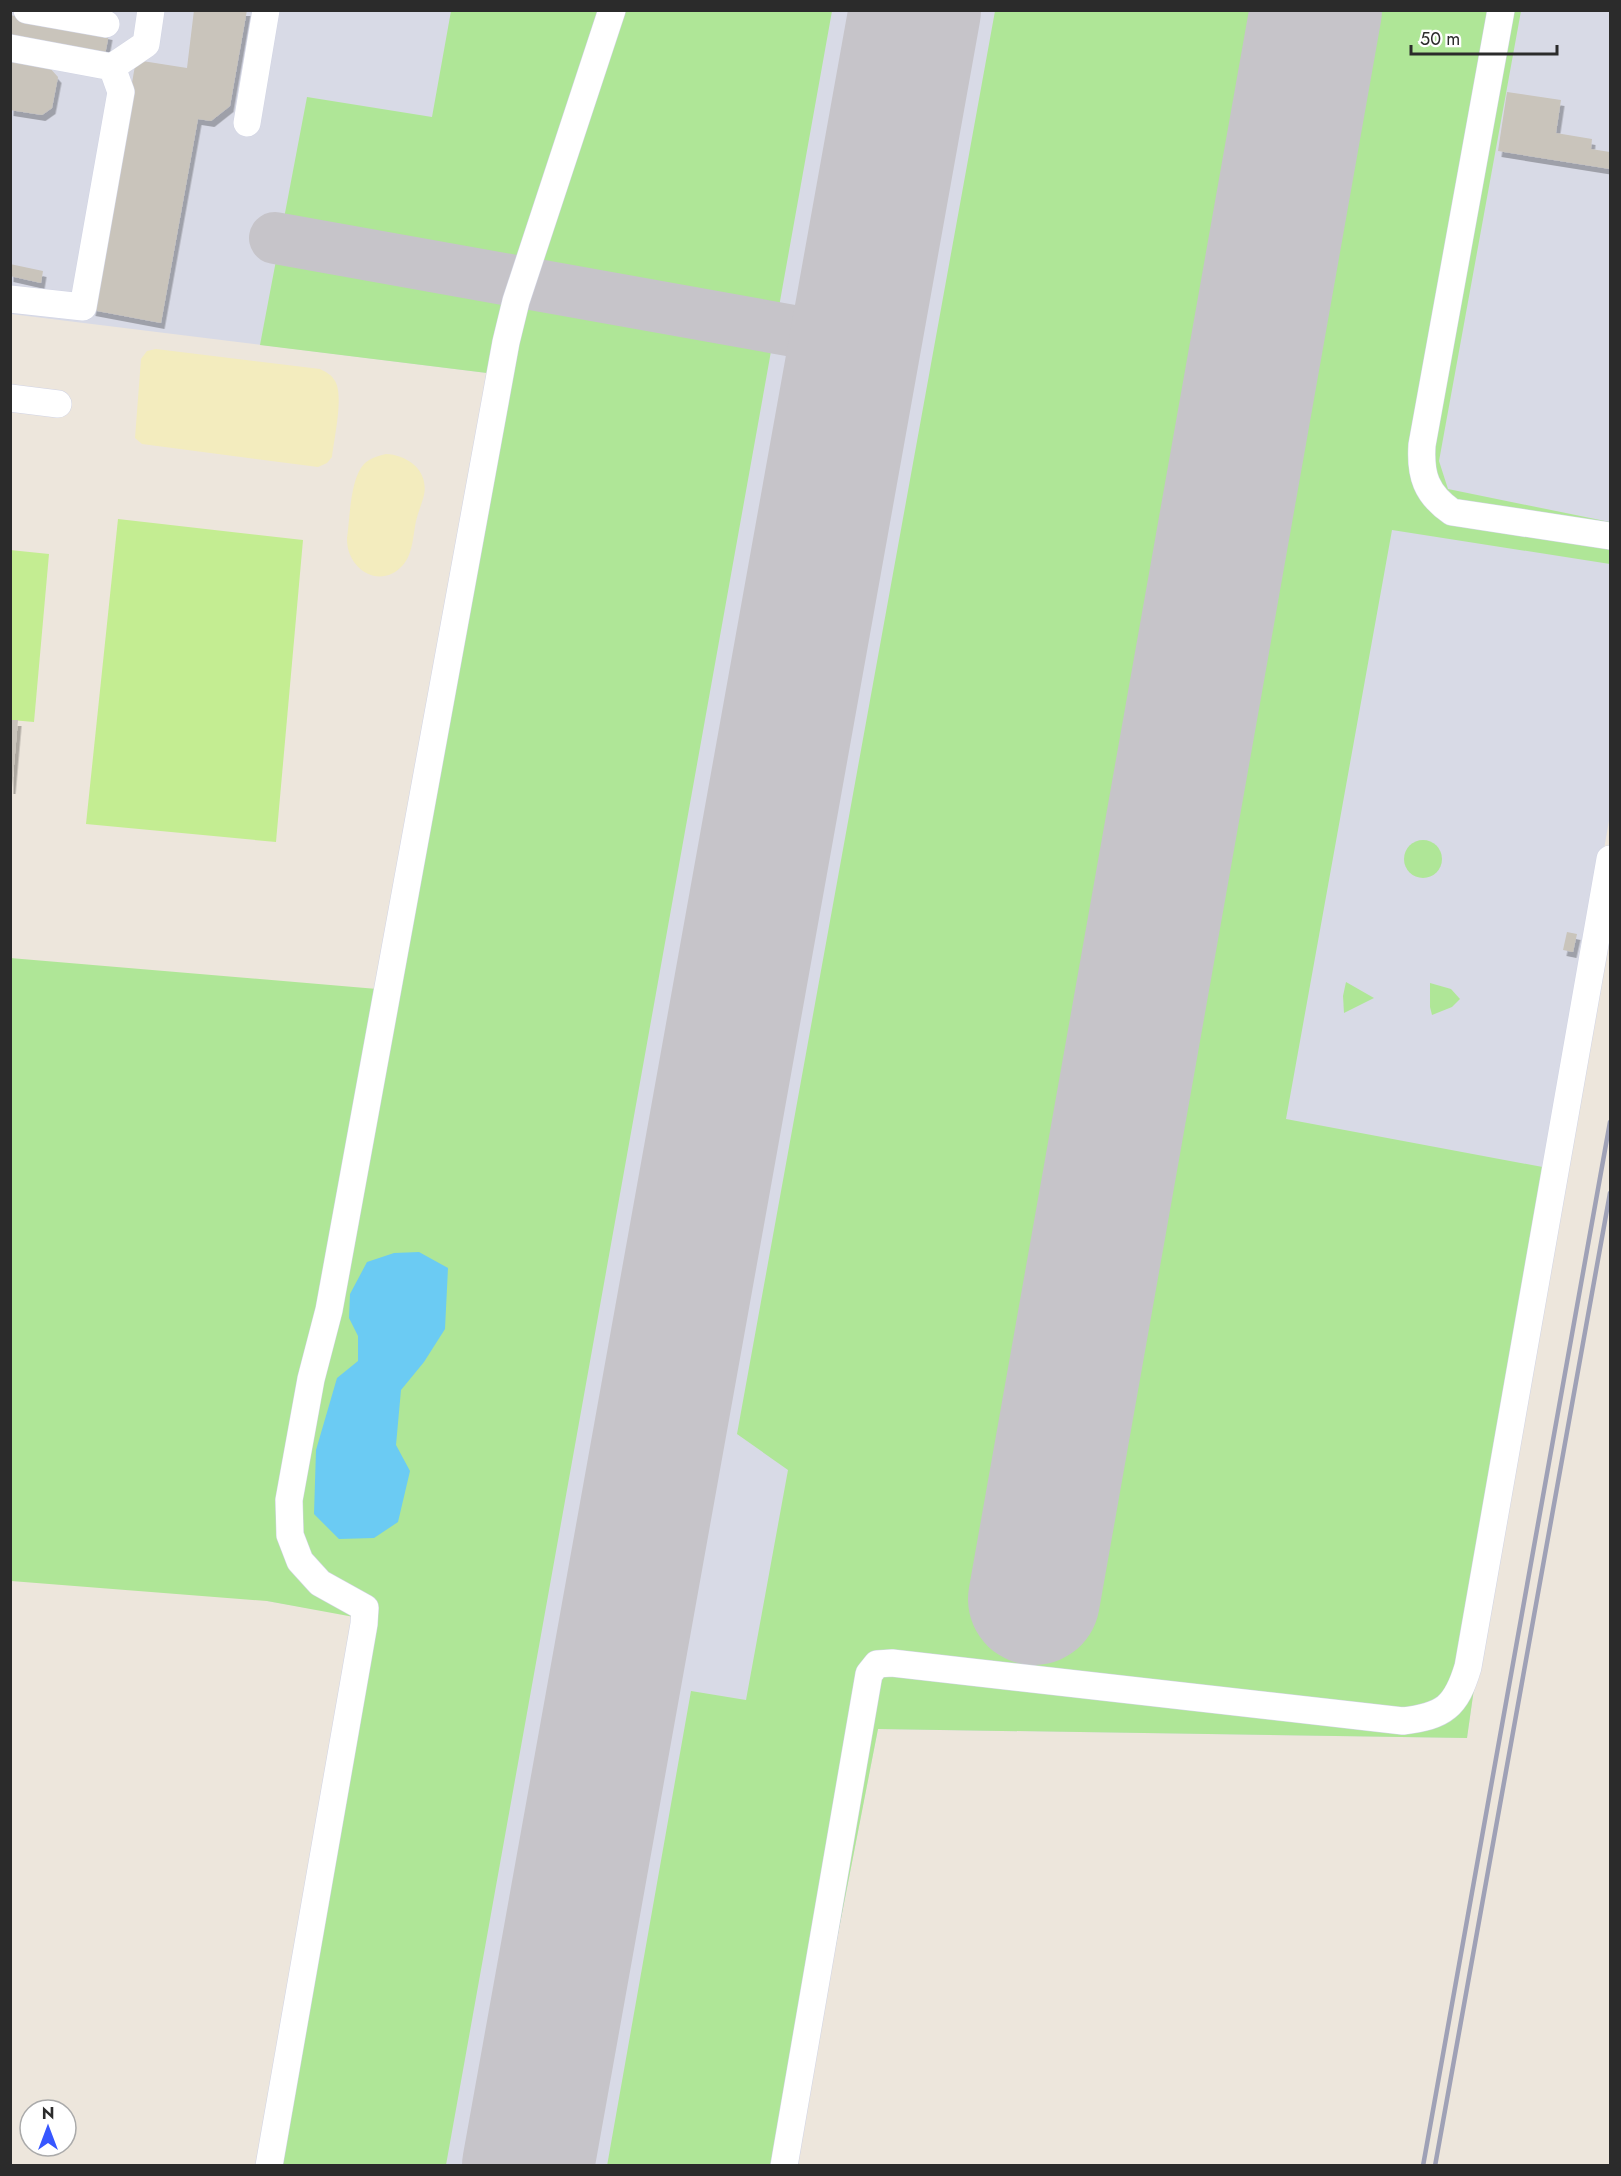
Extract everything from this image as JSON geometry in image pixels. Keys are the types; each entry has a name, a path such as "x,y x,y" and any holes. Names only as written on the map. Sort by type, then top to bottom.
{"lane":[{"path":"27,10 106,24"},
{"path":"10,48 112,67 146,44 151,10"},
{"path":"247,123 266,10"},
{"path":"269,2166 365,1608 320,1583 300,1561 290,1535 289,1500 311,1379 332,1298 506,342 516,302 612,10"},
{"path":"1501,10 1422,445 1421,464 1427,485 1436,501 1452,512 1611,536"},
{"path":"10,299 82,307 121,92 112,67"},
{"path":"10,398 58,404"},
{"path":"784,2166 869,1674 877,1664 892,1663 1403,1721 1428,1718 1447,1708 1461,1689 1468,1667 1611,859"}],"shaded area":[{"path":"11,11 1610,11 1610,815 1548,1168 1467,1738 878,1729 793,2165 261,2165 353,1616 267,1601 487,373 11,314"}],"green space":[{"path":"451,11 832,11 446,2165 261,2165 354,1617 267,1601 11,1581 10,958 377,989 487,373 260,345 307,97 432,117"},
{"path":"995,11 1521,11 1439,461 1448,489 1610,522 1610,564 1392,530 1286,1119 1548,1168 1467,1738 878,1729 793,2165 607,2166 691,1691 746,1700 788,1470 737,1434"},
{"path":"118,519 303,540 276,842 86,824"},
{"path":"10,550 49,554 34,722 11,720"},
{"path":"1423,840 1436,846 1442,859 1436,872 1423,878 1410,872 1404,859 1410,846"},
{"path":"1346,982 1374,998 1344,1013 1343,996"},
{"path":"1430,983 1451,989 1460,999 1452,1007 1432,1015"}],"sand":[{"path":"156,349 320,369 327,373 335,381 339,396 332,457 327,463 318,467 142,444 135,438 141,359 147,351"},
{"path":"386,454 409,461 420,471 425,486 411,550 406,561 394,573 375,576 366,573 352,559 347,538 353,489 359,471 369,460"}],"water":[{"path":"419,1252 448,1268 445,1329 424,1362 401,1390 396,1445 410,1471 398,1522 374,1538 339,1539 314,1514 316,1450 337,1378 358,1361 358,1336 349,1318 350,1294 367,1262 394,1253"}],"building":[{"path":"194,10 247,10 230,106 211,121 198,119 161,323 92,310 136,60 187,68"},
{"path":"10,15 109,34 105,55 10,38"},
{"path":"12,61 49,67 58,77 52,108 42,115 10,110"},
{"path":"1507,92 1561,100 1556,133 1592,139 1591,149 1610,152 1610,169 1498,151"},
{"path":"10,264 43,271 41,283 10,276"},
{"path":"10,720 18,720 12,788 10,788"},
{"path":"1567,932 1577,934 1573,952 1563,950"}],"taxiway":[{"path":"275,238 855,342"}],"runway":[{"path":"528,2166 915,10"},
{"path":"1034,1599 1316,10"}],"railway":[{"path":"1423,2166 1610,1122"},
{"path":"1435,2166 1610,1193"}]}
